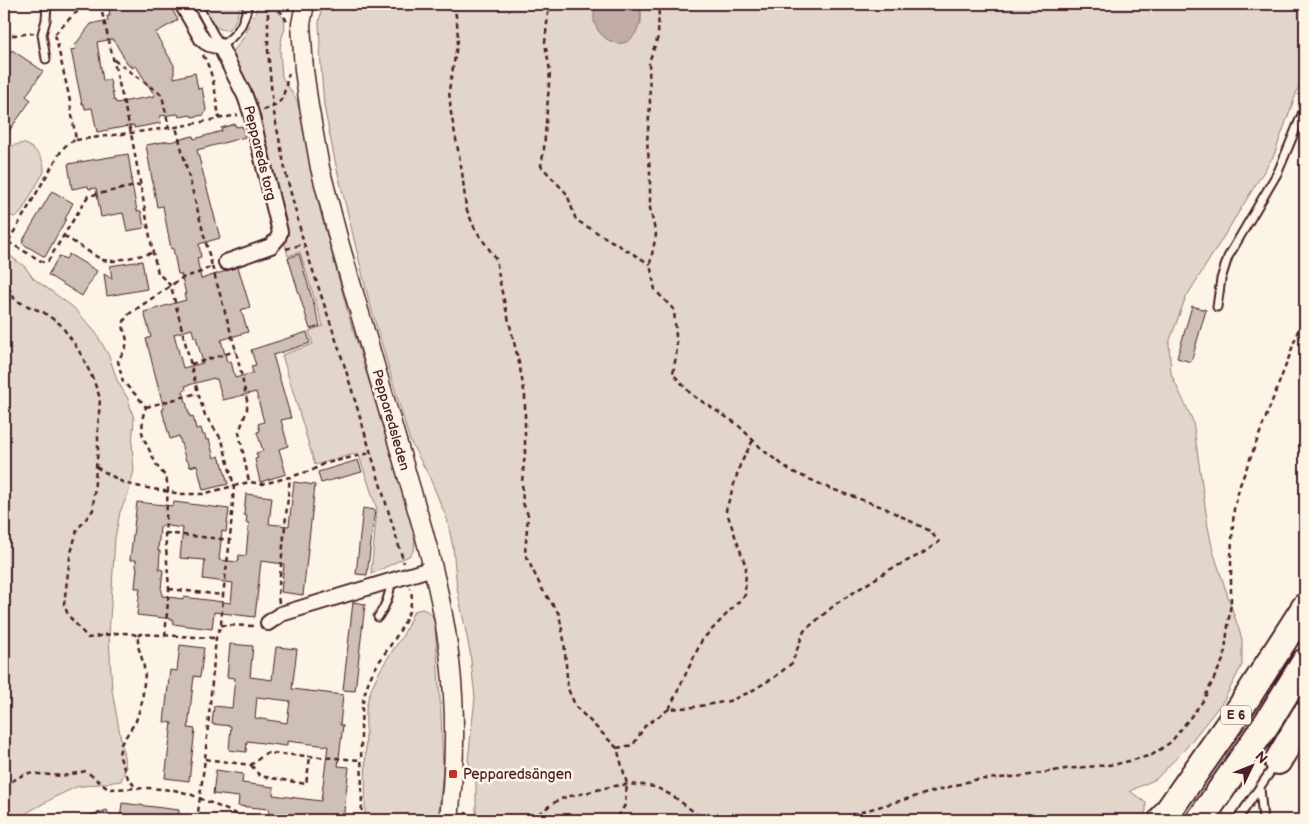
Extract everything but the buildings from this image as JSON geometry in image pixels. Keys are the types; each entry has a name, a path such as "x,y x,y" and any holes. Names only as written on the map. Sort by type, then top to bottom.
{"highway":[{"name":"E 6","path":"1162,820 1241,707 1305,606"},
{"name":"E 6","path":"1200,820 1267,723 1305,662"},
{"path":"1278,762 1305,715"}],"street":[{"path":"182,4 202,39 210,45 220,46"},
{"name":"Pepparedsleden","path":"292,4 294,26 304,70 320,168 433,568 446,632 453,698 453,774 449,820"},
{"name":"Pepparedsleden","path":"294,26 305,4"},
{"name":"Peppareds torg","path":"220,46 245,96 251,113 280,232 278,238 271,246 226,262"},
{"path":"268,623 281,614 433,568"}],"lane":[{"path":"46,59 42,34 46,20 47,5 49,4"},
{"path":"197,4 220,46 232,37 241,26 246,16 248,4"},
{"path":"1218,307 1221,280 1228,257 1278,172 1305,107"},
{"path":"378,617 388,600 391,581"},
{"path":"1237,820 1278,762"},
{"path":"1260,788 1263,820"}],"path":[{"path":"100,4 131,133 158,273 171,286 198,393 206,415 222,440 234,486 223,595 222,624 216,638 205,759 197,820"},
{"path":"268,4 268,50 273,108 286,174 304,244 344,364 412,590 411,602 400,631 389,649 375,666 363,697 361,712 362,798 360,820"},
{"path":"272,4 294,26"},
{"path":"454,4 458,40 449,90 466,208 475,229 496,259 525,396 525,453 522,482 523,503 528,515 524,554 542,589 559,614 564,640 568,689 576,707 617,748 627,784 625,805 616,820"},
{"path":"554,4 548,13 544,43 550,71 541,166 567,194 576,220 650,264"},
{"path":"659,4 658,37 649,62 650,105 647,142 650,170 650,208 656,235 650,264 655,290 674,310 677,348 673,374 692,395 737,424 764,451 791,471 829,488 885,508 930,531 939,542 923,553 889,570 837,603 804,631 792,663 776,676 750,692 729,701 669,709"},
{"path":"55,34 69,96 76,140"},
{"path":"202,54 213,77 219,118"},
{"path":"112,59 162,95 169,128"},
{"path":"4,249 58,156 69,142 176,127 273,108 281,101 291,70"},
{"path":"176,127 236,351 247,400 247,410 239,432 249,482"},
{"path":"8,242 43,262 48,261 88,196 140,185"},
{"path":"64,236 102,260 112,261 153,253"},
{"path":"146,407 123,382 120,373 118,361 127,345 124,320 129,314 182,278 226,262"},
{"path":"4,279 15,300 43,312 60,324 82,356 100,398 93,510 77,530 70,557 64,604 68,615 88,638 123,633 136,634 138,636 140,634 216,638"},
{"path":"835,820 974,780 1024,776 1065,769 1117,764 1152,755 1170,742 1203,701 1224,658 1231,602 1234,508 1240,485 1290,357 1305,310"},
{"path":"191,364 236,351"},
{"path":"146,407 198,393"},
{"path":"146,407 143,416 142,432 144,440 168,482 165,533 169,589 165,636"},
{"path":"617,748 633,745 645,726 669,709 702,640 745,596 746,566 726,510 740,465 753,440"},
{"path":"96,467 124,483 181,494 203,494 249,482 263,484 313,470 323,464 370,453"},
{"path":"281,614 278,595 290,477"},
{"path":"165,533 230,540"},
{"path":"169,589 223,595"},
{"path":"222,624 258,626 268,623"},
{"path":"134,788 119,754 122,744 136,721 142,702 145,672 138,646 138,636"},
{"path":"250,765 266,753 361,760"},
{"path":"205,759 250,765 260,776 306,784 310,756"},
{"path":"4,786 26,773 64,776 86,771 108,789 174,790 190,794 250,820"},
{"path":"532,820 561,799 627,784 642,785 669,794 704,820"}],"shaded area":[{"path":"202,4 240,4 236,18 228,30 214,25"},
{"path":"259,4 276,10 284,18 285,29 280,50 282,77 297,100 320,210 350,320 405,497 415,539 414,550 409,556 371,574 377,509 358,453 315,465 282,355 313,344 309,331 323,326 300,252 288,256 285,244 288,234 261,125 230,54 244,36"},
{"path":"323,4 599,4 594,13 641,25 639,4 1305,4 1305,69 1274,155 1185,299 1169,343 1171,374 1193,421 1208,527 1213,551 1242,639 1242,665 1224,700 1186,748 1156,779 1130,791 1146,803 1146,811 1140,820 476,820 476,780 468,760 475,698 470,652 457,588 453,547 447,519 429,476 410,441 368,297 335,161 324,106 321,67 319,22"},
{"path":"599,4 639,4 640,23 635,34 629,40 623,43 616,43 608,40 597,29 594,22 594,13"},
{"path":"24,143 39,154 43,162 44,172 20,214 14,217 4,212 4,151 11,146"},
{"path":"4,251 25,267 33,278 73,307 96,333 109,356 117,380 128,399 134,419 132,445 134,470 128,494 120,512 115,538 109,636 112,690 126,768 121,781 76,787 14,820 4,820"},
{"path":"422,609 431,614 435,625 443,769 438,820 365,820 366,710 369,694 379,673 403,636 414,611"}],"place":[{"name":"Pepparedsängen","path":"453,774"}]}
